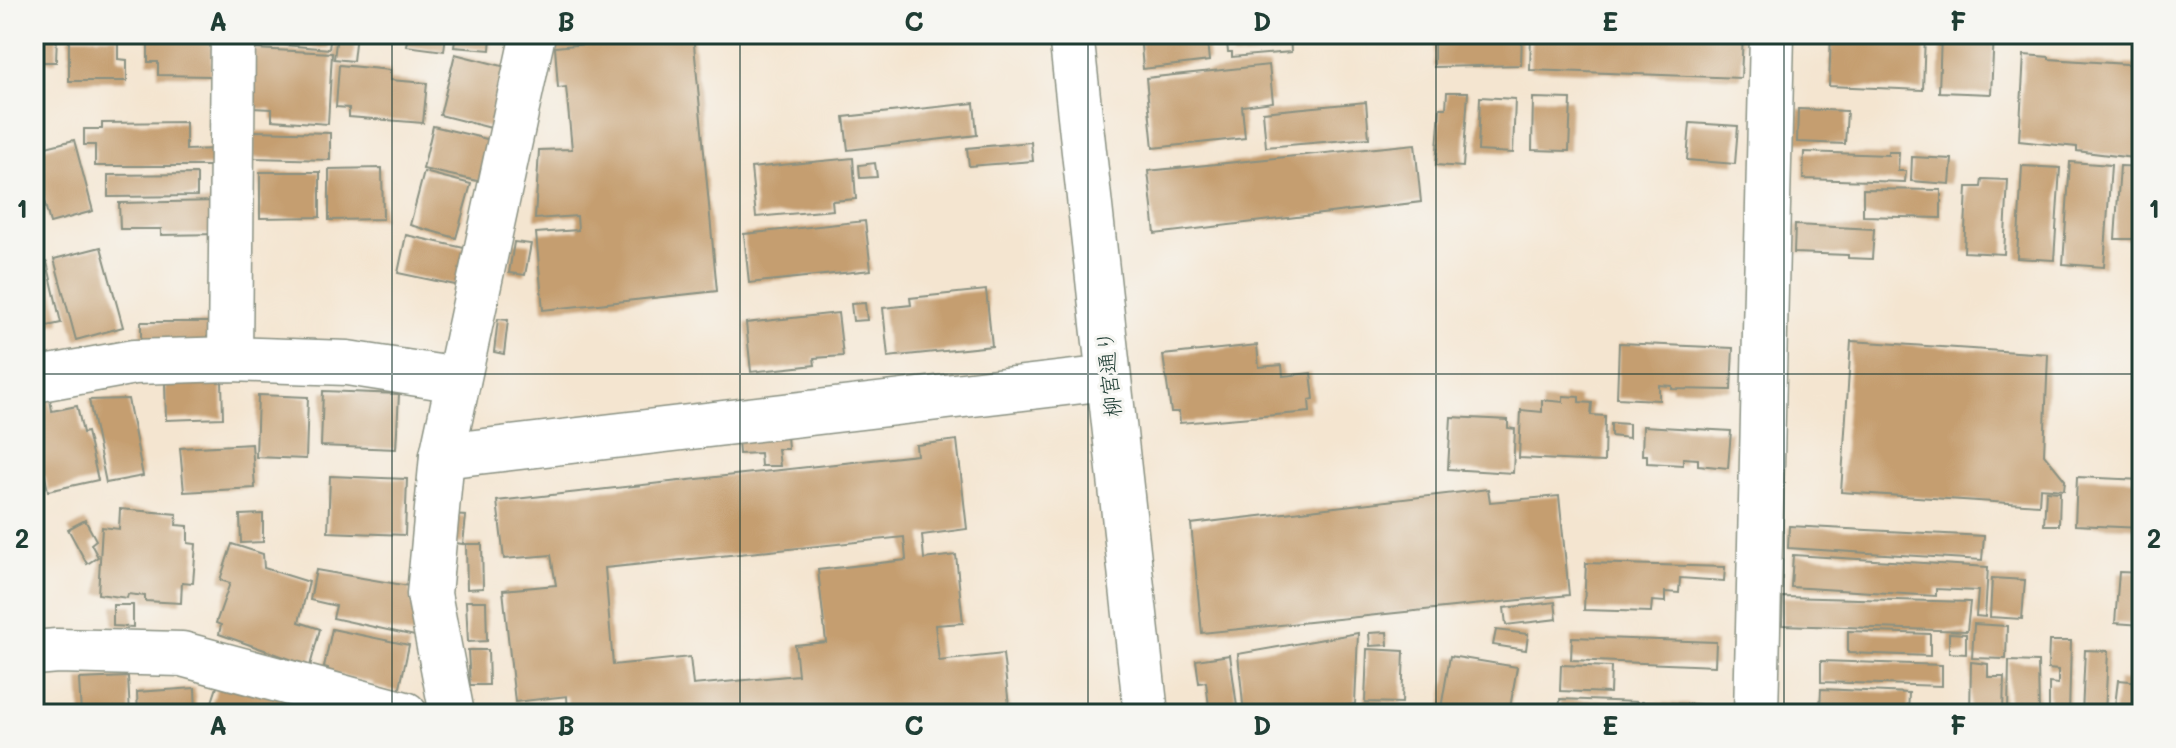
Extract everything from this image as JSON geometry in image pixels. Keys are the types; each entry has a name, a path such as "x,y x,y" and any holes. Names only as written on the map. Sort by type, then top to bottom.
{"street":[{"path":"230,359 233,34"},
{"path":"452,714 429,594 442,456 533,34"},
{"name":"柳宮通り","path":"1071,34 1146,714"},
{"path":"1756,714 1772,34"},
{"path":"34,380 134,362 230,359 347,363 458,380"},
{"path":"442,456 1108,378"},
{"path":"34,653 182,654 405,714"}],"building":[{"path":"34,34 57,34 56,62 34,62"},
{"path":"251,34 331,34 329,49 250,42"},
{"path":"337,34 356,34 353,61 334,59"},
{"path":"408,34 446,34 444,51 406,46"},
{"path":"456,34 491,34 490,50 454,47"},
{"path":"693,34 717,291 543,310 536,233 578,230 577,216 535,219 539,150 572,149 566,87 558,88 555,47"},
{"path":"1140,34 1220,34 1220,38 1207,40 1209,61 1143,69"},
{"path":"1226,34 1290,34 1291,52 1232,57 1232,52 1228,52"},
{"path":"1434,34 1522,34 1521,65 1434,67"},
{"path":"1531,34 1743,34 1741,78 1530,70"},
{"path":"1831,34 1925,34 1923,90 1829,86"},
{"path":"1941,34 1994,34 1991,94 1939,92"},
{"path":"148,36 212,37 211,76 158,75 158,62 148,62"},
{"path":"69,37 118,37 118,59 127,60 127,81 69,81"},
{"path":"254,49 332,53 328,124 272,120 272,109 252,108"},
{"path":"455,54 510,68 495,129 440,115"},
{"path":"2024,55 2142,65 2142,159 2077,151 2077,147 2019,141"},
{"path":"339,65 390,70 390,80 427,83 423,123 349,117 349,108 336,107"},
{"path":"1269,65 1273,102 1242,106 1245,138 1153,148 1146,78"},
{"path":"1447,92 1468,92 1463,167 1436,165 1440,108 1446,108"},
{"path":"1480,97 1515,99 1513,153 1478,151"},
{"path":"1533,98 1571,99 1569,151 1532,150"},
{"path":"1366,102 1369,138 1266,147 1263,112"},
{"path":"974,103 977,135 848,150 844,117"},
{"path":"1798,109 1847,111 1845,144 1797,142"},
{"path":"186,122 186,150 218,149 218,166 95,166 95,145 84,145 84,129 102,129 102,123"},
{"path":"1690,123 1738,126 1735,164 1687,160"},
{"path":"433,126 491,140 482,182 423,169"},
{"path":"254,131 330,133 330,160 254,158"},
{"path":"74,140 93,211 50,223 34,163 34,150"},
{"path":"1031,142 1033,161 969,166 967,148"},
{"path":"1415,144 1421,202 1155,234 1148,171"},
{"path":"1804,152 1888,155 1888,152 1899,152 1898,171 1906,171 1905,182 1803,179"},
{"path":"1912,157 1952,159 1950,184 1911,181"},
{"path":"853,158 856,199 832,201 833,210 756,217 751,168"},
{"path":"2070,162 2111,165 2104,267 2063,264"},
{"path":"875,163 877,177 860,178 859,165"},
{"path":"2022,166 2060,168 2054,260 2017,258"},
{"path":"2120,166 2142,167 2142,239 2115,239"},
{"path":"382,168 383,219 329,220 329,169"},
{"path":"260,172 320,172 320,217 260,218"},
{"path":"424,172 471,184 456,238 410,225"},
{"path":"197,174 197,196 108,197 108,175"},
{"path":"1982,179 2008,180 2004,254 1964,252 1967,187 1981,187"},
{"path":"1863,189 1941,190 1941,218 1863,216"},
{"path":"219,201 219,234 161,235 161,229 120,229 119,203"},
{"path":"865,221 871,270 749,283 744,234"},
{"path":"1795,225 1874,229 1872,259 1794,253"},
{"path":"406,235 473,250 465,287 398,273"},
{"path":"514,242 531,244 525,275 509,273"},
{"path":"101,247 123,327 76,340 54,259"},
{"path":"47,262 61,323 34,329 34,265"},
{"path":"986,290 992,346 888,357 883,308 911,305 910,298"},
{"path":"865,303 867,320 853,321 851,304"},
{"path":"838,313 843,356 814,358 815,365 751,372 746,323"},
{"path":"498,319 508,320 504,354 494,352"},
{"path":"141,322 210,322 210,343 141,344"},
{"path":"1851,341 2048,354 2044,454 2065,480 2064,490 2040,488 2039,505 1841,492"},
{"path":"1619,343 1733,348 1731,390 1672,389 1672,386 1659,385 1659,400 1617,398"},
{"path":"1257,345 1259,367 1282,365 1283,376 1311,373 1314,399 1309,400 1310,412 1180,423 1179,412 1171,412 1163,355"},
{"path":"222,380 223,418 166,420 165,382"},
{"path":"323,391 399,394 396,449 321,446"},
{"path":"258,395 308,397 306,459 256,457"},
{"path":"1563,396 1579,397 1579,402 1592,403 1591,415 1605,416 1604,462 1519,458 1521,410 1542,412 1542,400 1563,402"},
{"path":"50,399 52,411 77,406 83,433 87,432 98,480 48,491 45,476 40,478 34,454 34,403"},
{"path":"128,399 143,476 106,483 89,400"},
{"path":"1451,417 1508,420 1508,428 1515,429 1513,473 1448,469"},
{"path":"1611,423 1629,424 1629,438 1611,436"},
{"path":"1643,426 1731,431 1728,468 1698,465 1698,459 1683,458 1683,465 1647,463 1647,455 1642,455"},
{"path":"787,435 788,449 778,449 780,466 761,466 760,453 739,454 738,440"},
{"path":"957,440 967,529 922,535 924,559 956,555 963,623 935,625 939,661 1003,654 1010,714 568,714 567,696 515,702 503,590 556,585 551,555 504,559 497,501 917,455 916,445","holes":["904,537 906,560 818,570 826,642 795,645 798,675 693,685 690,657 613,665 605,568"]},
{"path":"252,444 255,488 184,492 180,448"},
{"path":"330,476 407,479 405,535 328,532"},
{"path":"2077,477 2142,480 2142,528 2075,525"},
{"path":"1488,489 1490,502 1559,496 1569,595 1202,633 1191,524"},
{"path":"2046,491 2060,492 2059,525 2044,525"},
{"path":"120,509 177,514 176,525 188,526 188,543 196,544 193,583 182,582 181,603 145,601 145,596 128,594 127,598 98,594 102,527 119,529"},
{"path":"263,514 263,542 241,543 240,515"},
{"path":"451,515 466,516 463,544 448,542"},
{"path":"85,520 96,540 91,544 98,557 87,564 68,529"},
{"path":"1789,526 1984,536 1982,560 1788,548"},
{"path":"232,544 263,554 264,568 309,582 299,622 320,629 310,666 219,634 221,625 216,623 230,583 220,580"},
{"path":"466,544 482,544 483,588 467,589"},
{"path":"1793,555 1988,567 1985,617 1976,616 1978,591 1936,589 1936,596 1791,587"},
{"path":"1586,563 1725,567 1724,581 1680,578 1679,593 1665,592 1665,602 1652,601 1651,612 1584,610"},
{"path":"316,570 409,586 419,637 333,618 336,606 310,600"},
{"path":"2119,572 2142,573 2142,625 2115,623"},
{"path":"1992,578 2025,580 2022,619 1990,617"},
{"path":"1783,597 1970,602 1967,631 1782,625"},
{"path":"466,601 486,601 487,641 468,642"},
{"path":"1555,602 1557,619 1506,625 1504,608"},
{"path":"113,605 133,605 133,627 113,626"},
{"path":"1974,624 2007,626 2006,659 1972,658"},
{"path":"332,629 409,645 399,692 328,672 328,668 324,667"},
{"path":"1496,630 1528,634 1526,650 1493,645"},
{"path":"1848,631 1930,634 1930,656 1848,653"},
{"path":"1387,632 1388,645 1370,646 1369,633"},
{"path":"1358,633 1355,704 1323,711 1322,714 1244,714 1238,654"},
{"path":"1949,633 1966,634 1966,654 1949,653"},
{"path":"1572,637 1716,642 1715,666 1571,660"},
{"path":"2049,641 2071,641 2069,714 2049,714 2049,683 2058,684 2058,670 2048,669"},
{"path":"1367,649 1404,651 1402,703 1365,702"},
{"path":"468,650 488,650 489,685 470,685"},
{"path":"2085,650 2108,651 2105,714 2082,714"},
{"path":"1230,655 1238,714 1210,714 1206,682 1199,683 1196,660"},
{"path":"1450,656 1517,667 1509,714 1440,714"},
{"path":"1821,661 1942,665 1942,686 1821,682"},
{"path":"2009,661 2038,662 2039,714 2008,714"},
{"path":"1971,662 1988,664 1988,677 2004,677 2003,714 1970,714"},
{"path":"1561,665 1611,667 1610,693 1560,691"},
{"path":"222,672 319,702 315,714 208,714"},
{"path":"128,677 130,714 81,714 79,679"},
{"path":"2118,680 2142,682 2138,714 2114,714"},
{"path":"195,688 196,714 138,714 137,692"},
{"path":"1821,689 1909,693 1908,714 1820,711"},
{"path":"1560,699 1637,702 1636,714 1559,714"},
{"path":"1641,702 1723,706 1723,714 1641,714"}]}
